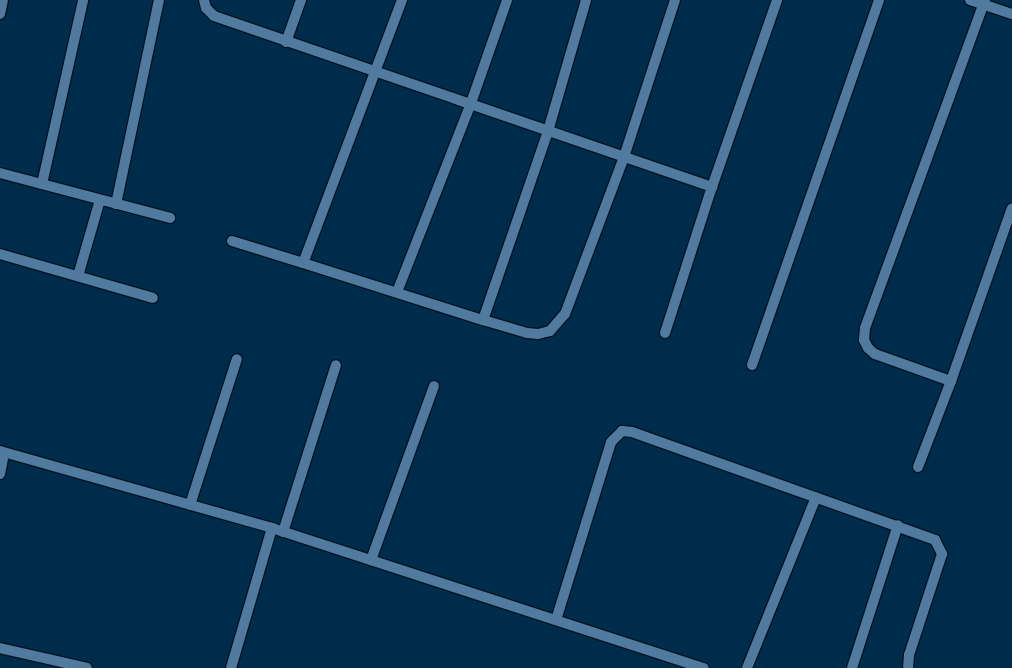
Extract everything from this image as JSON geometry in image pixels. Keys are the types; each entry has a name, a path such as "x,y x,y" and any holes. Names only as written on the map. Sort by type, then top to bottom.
{"street":[{"path":"0,14 3,0"},
{"path":"42,184 83,0"},
{"path":"116,204 159,0"},
{"path":"204,0 206,8 214,16 286,42 470,103 712,187"},
{"path":"286,42 301,0"},
{"path":"303,263 377,72 402,0"},
{"path":"397,292 470,103 507,0"},
{"path":"483,320 548,131 586,0"},
{"path":"232,241 527,333 538,334 550,331 565,314 624,157 675,0"},
{"path":"665,332 712,187 776,0"},
{"path":"752,365 879,0"},
{"path":"970,0 984,2 1012,14"},
{"path":"952,380 875,354 868,348 864,340 865,328 984,2"},
{"path":"0,173 170,218"},
{"path":"78,276 100,200"},
{"path":"918,468 952,380 1012,208"},
{"path":"0,254 153,298"},
{"path":"190,505 237,359"},
{"path":"283,532 336,365"},
{"path":"371,560 434,386"},
{"path":"556,620 611,442 622,431 632,432 898,525 935,540 942,554 909,655 908,668"},
{"path":"0,474 2,452 272,528 704,668"},
{"path":"747,668 816,497"},
{"path":"852,668 898,525"},
{"path":"231,668 272,528"},
{"path":"0,648 57,664 87,668"}]}
